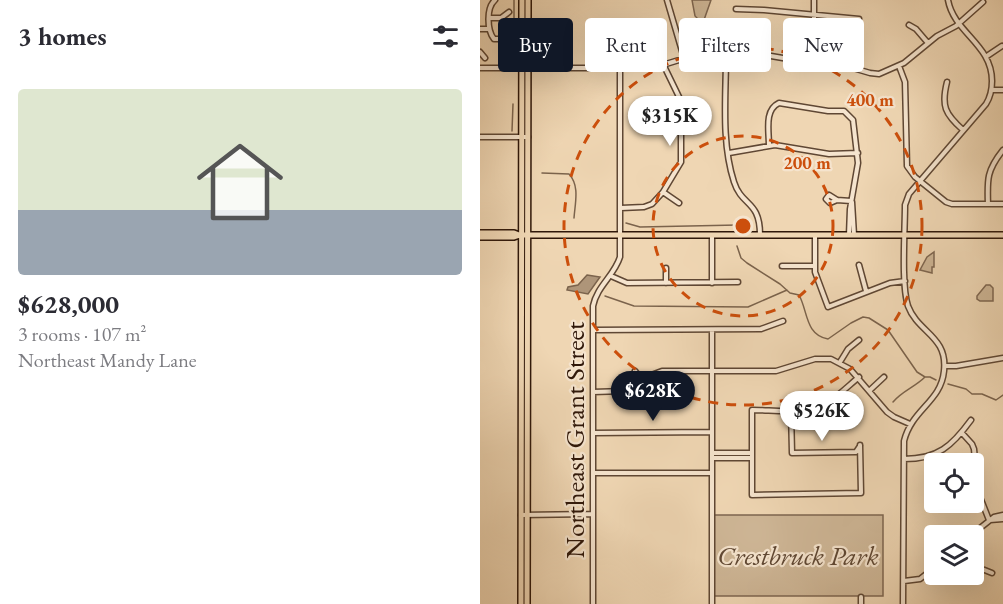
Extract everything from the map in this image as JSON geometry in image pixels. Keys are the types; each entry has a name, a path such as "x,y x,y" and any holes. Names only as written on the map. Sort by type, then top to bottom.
{"main road":[{"path":"522,0 523,18"},
{"path":"527,18 528,0"},
{"path":"525,72 524,515 527,604"},
{"path":"480,235 514,233 524,236 1003,236"},
{"path":"520,604 524,515"}],"street":[{"path":"495,0 490,6 489,29 498,45"},
{"path":"667,0 679,41"},
{"path":"814,0 814,15"},
{"path":"903,604 904,441 910,424 940,387 945,366 939,343 908,306 905,281 907,198 988,100 992,90 992,72 987,56 951,12 948,0"},
{"path":"864,71 874,74 884,73 899,66 928,43 960,23 983,2"},
{"path":"736,9 848,18"},
{"path":"489,18 501,18 509,12"},
{"path":"909,25 916,29 928,43"},
{"path":"480,29 489,29"},
{"path":"987,56 1002,46"},
{"path":"480,52 485,58"},
{"path":"899,66 905,82 906,161 910,171 946,202 1003,204"},
{"path":"480,68 498,68"},
{"name":"Northeast Grant Street","path":"593,604 595,298 600,287 611,276 620,257 620,72"},
{"path":"621,208 647,207 654,202 663,192 681,162 681,101 667,72"},
{"path":"726,72 726,136 736,187 759,216 760,235"},
{"path":"947,82 946,113 963,130"},
{"path":"992,90 1003,90"},
{"path":"769,146 769,116 773,106 783,102 847,113 853,120 858,153 851,201 851,236"},
{"path":"480,137 525,137"},
{"path":"729,153 781,145 829,154 858,153"},
{"path":"988,204 988,173 1003,150"},
{"path":"663,192 679,203"},
{"path":"837,200 851,201"},
{"path":"712,235 712,283"},
{"path":"815,235 815,266 828,307 866,291 905,281"},
{"path":"860,265 866,291"},
{"path":"782,266 815,266"},
{"path":"666,268 666,283"},
{"path":"611,276 627,283 738,282"},
{"path":"594,330 761,330 783,321"},
{"path":"712,330 712,604"},
{"path":"840,362 848,349 859,340"},
{"path":"593,392 625,391 654,373 779,371 821,358 840,362 858,377 887,412 910,424"},
{"path":"945,366 1003,358"},
{"path":"635,371 642,380"},
{"path":"668,371 668,390"},
{"path":"856,452 860,445 861,493 752,495 752,410 805,410 824,405 858,377"},
{"path":"870,391 884,377"},
{"path":"791,410 792,453 856,452 861,454"},
{"path":"904,459 934,455 953,442 972,420"},
{"path":"593,433 712,432"},
{"path":"962,433 972,444 974,453"},
{"path":"712,456 752,456"},
{"path":"593,473 712,473"},
{"path":"984,509 989,520"},
{"path":"524,515 593,514"},
{"path":"983,525 1003,514"},
{"path":"989,520 1003,519"},
{"path":"984,570 992,573"},
{"path":"904,581 920,579 924,576"},
{"path":"861,597 861,604"}],"green space":[{"path":"692,0 711,0 705,18 695,16"},
{"path":"934,252 932,273 920,270 927,257"},
{"path":"986,285 993,288 993,301 977,299"},
{"name":"Crestbruck Park","path":"713,515 883,515 883,596 714,596"}],"shaded area":[{"path":"587,275 600,277 588,294 567,290 568,287 578,285"}],"waterway":[{"path":"514,0 514,18"},
{"path":"512,131 513,104"},
{"path":"542,173 569,174 575,184 574,218"},
{"path":"626,223 640,227 738,225"},
{"path":"737,246 741,258 747,263 790,293 799,295 808,322 815,333 828,339 851,323 863,317 869,318 888,330 917,372 936,380"},
{"path":"605,296 634,306 748,307 787,290"},
{"path":"893,402 925,377"},
{"path":"948,384 966,389 972,394 982,394 996,400 1003,395"}]}
